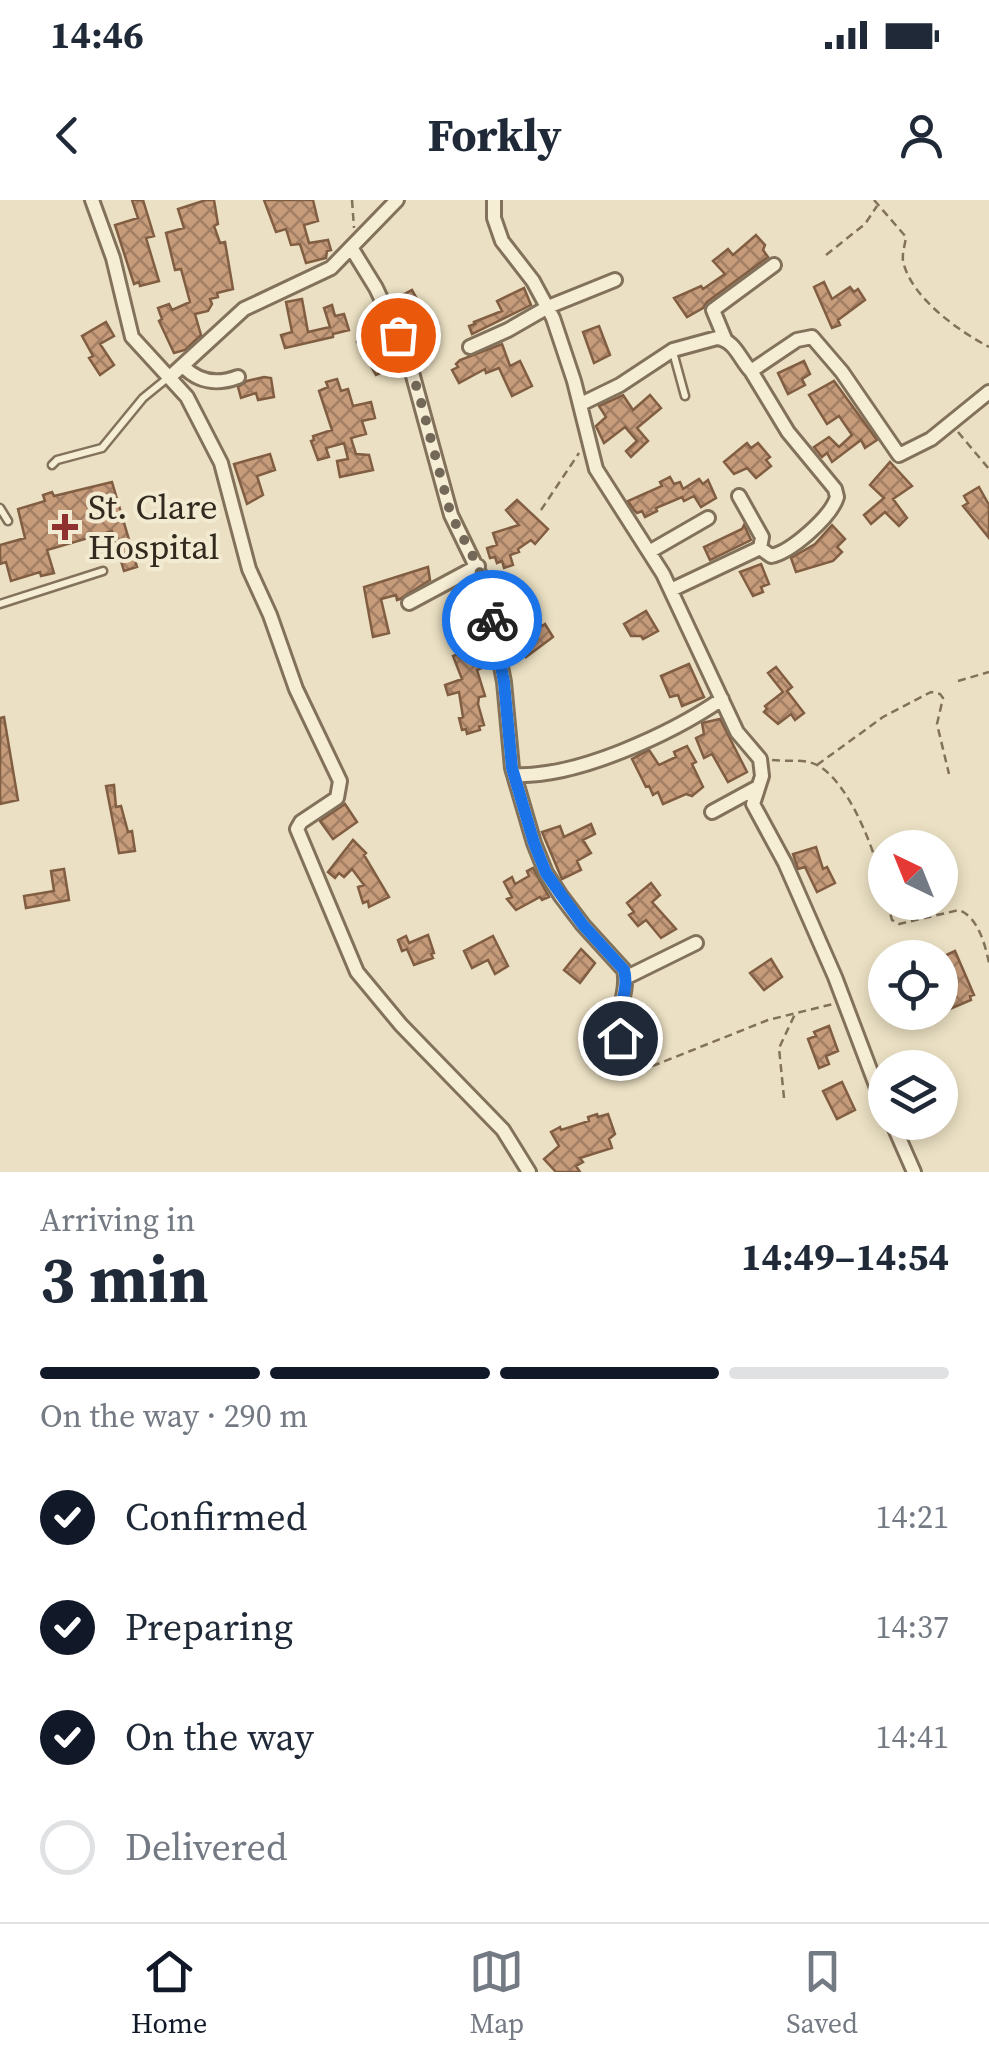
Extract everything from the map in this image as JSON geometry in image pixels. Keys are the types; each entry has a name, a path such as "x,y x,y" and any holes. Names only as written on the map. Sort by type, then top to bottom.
{"street":[{"path":"92,200 113,258 132,337 187,397 222,463 248,569 270,615 296,688 340,781 338,798 301,822 297,829 346,949 357,972 388,1010 503,1130 529,1172"},
{"path":"170,376 244,310 331,268 397,200"},
{"path":"494,200 496,230 502,242 548,306 581,404 601,480 671,590 737,732 760,759 762,776 753,804 784,863 868,1064"},
{"path":"354,247 407,354 451,515 478,566 489,599 504,682 514,775 534,843 546,873 583,925 620,963 627,978 616,1020 620,1038"},
{"path":"760,548 770,556 782,552 828,516 837,497 835,489 788,432 752,371 725,339 713,310 774,266"},
{"path":"470,347 548,306 615,280"},
{"path":"752,371 797,340 812,336 899,455 952,424 989,392"},
{"path":"581,404 620,385 673,350 725,339"},
{"path":"183,366 191,375 205,380 228,381 238,377"},
{"path":"739,496 762,538 760,548"},
{"path":"649,552 708,518"},
{"path":"671,590 760,548"},
{"path":"409,603 478,566"},
{"path":"514,775 534,776 562,770 619,751 675,728 722,699"},
{"path":"712,812 758,787"},
{"path":"627,978 696,943"},
{"path":"900,1140 914,1172"}],"lane":[{"path":"673,350 684,396"},
{"path":"52,466 57,460 102,448 143,398 170,376"},
{"path":"0,508 8,521"},
{"path":"0,604 104,571"}],"path":[{"path":"352,200 354,247"},
{"path":"874,200 906,237 903,261 927,300 967,334 989,346"},
{"path":"826,255 864,224 878,206"},
{"path":"952,424 989,469"},
{"path":"542,510 588,439"},
{"path":"958,680 989,672"},
{"path":"816,764 883,717 930,692 943,698 937,724 949,774"},
{"path":"760,759 816,764 828,772 855,809 868,845"},
{"path":"958,910 968,914 980,934 989,963"},
{"path":"892,920 899,924 916,920"},
{"path":"620,1038 632,1061 645,1069 737,1031 844,1001"},
{"path":"784,1098 779,1048 796,1013"}],"building":[{"path":"132,200 143,200 154,236 146,238 159,281 140,286 139,282 134,284 115,225 138,218"},
{"path":"214,200 218,224 214,226 220,243 225,242 233,289 217,293 218,297 210,299 208,311 195,314 201,335 185,350 174,353 159,321 162,319 158,308 169,304 172,310 190,302 181,269 175,270 166,233 184,228 178,209"},
{"path":"264,200 313,200 318,221 304,225 309,243 328,240 331,250 326,258 306,263 300,244 291,245 286,229 276,232"},
{"path":"756,235 765,245 763,250 768,257 687,317 674,298 701,286 703,289 725,274 713,261 728,249 733,255"},
{"path":"824,282 832,299 850,287 854,292 858,289 865,300 832,328 814,287"},
{"path":"524,288 531,305 472,334 469,326 474,322 502,311 497,301"},
{"path":"412,290 431,324 412,333 408,324 411,323 397,298"},
{"path":"302,299 308,332 330,327 324,308 332,305 335,316 344,314 349,330 285,348 281,335 292,332 286,302"},
{"path":"106,322 114,336 100,344 114,365 100,375 82,336"},
{"path":"599,326 610,355 594,363 583,332"},
{"path":"383,327 388,338 380,341 384,348 377,352 385,371 376,375 357,342"},
{"path":"502,344 510,366 520,361 532,386 512,396 499,368 486,373 485,369 459,383 452,370 460,360"},
{"path":"804,361 810,374 802,379 805,385 788,394 778,373"},
{"path":"271,378 274,397 258,400 256,393 241,398 238,387"},
{"path":"337,379 341,391 348,389 353,406 371,402 375,418 362,421 366,434 351,438 356,454 369,455 373,470 340,477 337,461 348,459 344,443 326,448 329,457 318,460 311,441 313,436 332,430 319,391 328,387 326,382"},
{"path":"834,381 877,440 865,448 861,440 832,462 827,453 822,457 814,447 829,437 839,447 852,435 839,416 827,424 809,395"},
{"path":"623,395 633,410 650,395 661,408 637,428 648,441 631,457 626,451 637,441 625,427 604,443 596,426 606,417 599,406"},
{"path":"747,443 751,448 758,443 770,457 766,460 771,466 756,478 747,468 734,474 724,462"},
{"path":"270,454 275,470 257,476 263,495 247,504 234,464"},
{"path":"890,462 912,486 893,499 907,518 899,526 885,512 871,524 864,515 884,498 870,485"},
{"path":"670,477 674,484 680,482 683,489 699,479 703,484 708,480 716,498 701,507 694,496 684,501 682,497 645,517 642,511 634,510 628,501 662,486 660,482"},
{"path":"112,482 137,567 124,571 112,531 47,550 54,573 41,576 40,572 11,581 6,562 0,564 0,545 25,538 18,509 45,501 43,495 52,492 54,496"},
{"path":"979,487 989,505 989,538 963,506 968,503 964,496"},
{"path":"517,500 548,529 535,544 531,540 510,555 513,565 504,568 502,561 497,563 495,557 490,558 487,548 497,545 493,533 519,525 506,510"},
{"path":"744,525 751,540 710,560 704,547"},
{"path":"832,525 845,539 837,547 842,552 833,561 796,572 791,558 815,544"},
{"path":"761,564 769,584 753,596 740,572"},
{"path":"428,567 430,580 400,599 396,595 381,599 389,633 373,637 364,587"},
{"path":"646,611 658,631 643,639 631,636 624,624"},
{"path":"539,622 545,624 553,637 526,657 517,636"},
{"path":"471,649 473,653 481,650 484,659 484,667 477,670 485,696 479,697 478,704 484,725 467,734 459,718 463,717 459,692 448,695 445,685 462,679 453,656"},
{"path":"689,664 704,697 682,706 678,695 670,697 661,676"},
{"path":"776,667 792,687 787,691 804,713 795,720 791,714 778,724 764,712 765,706 783,692 768,673"},
{"path":"4,717 18,800 0,804 0,718"},
{"path":"720,719 747,772 728,782 712,754 704,758 696,738 704,734 702,723"},
{"path":"687,746 703,787 692,796 686,794 663,804 658,792 653,795 646,787 632,759 649,750 659,765"},
{"path":"114,785 116,807 121,806 128,832 132,831 135,851 119,853 106,786"},
{"path":"345,804 357,822 333,839 320,821"},
{"path":"591,824 595,834 583,840 591,853 577,861 581,870 562,879 542,832 560,826 564,837"},
{"path":"353,840 366,853 389,897 369,907 368,901 363,903 358,887 364,885 352,869 344,877 339,873 335,878 328,872"},
{"path":"816,847 823,869 827,867 835,883 817,892 805,867 798,869 793,854"},
{"path":"533,868 549,897 540,897 516,910 507,899 512,897 504,882 512,877 515,884 529,876 527,871"},
{"path":"64,869 69,900 26,908 24,896 54,891 51,871"},
{"path":"651,883 660,895 652,902 676,929 661,938 646,920 638,926 629,915 634,912 627,903"},
{"path":"428,935 433,958 414,965 398,940 406,936 409,943"},
{"path":"493,936 508,966 495,974 488,960 472,968 464,951"},
{"path":"581,949 595,963 580,983 564,970"},
{"path":"958,958 974,995 958,1006"},
{"path":"771,959 782,977 764,990 750,973"},
{"path":"829,1026 838,1051 826,1056 829,1064 819,1068 808,1039"},
{"path":"842,1082 855,1110 837,1119 823,1091"},
{"path":"608,1114 615,1134 609,1139 612,1148 580,1158 583,1162 576,1166 580,1172 556,1172 544,1159 559,1146 551,1132 589,1121 588,1117"}],"way so far":[{"path":"398,335 418,391 451,515 478,566 492,620"}],"place":[{"name":"St. Clare Hospital","path":"65,527"}],"route":[{"path":"492,620 504,682 512,768 525,815 546,873 583,925 624,970 627,978 616,1020 620,1038"}]}
